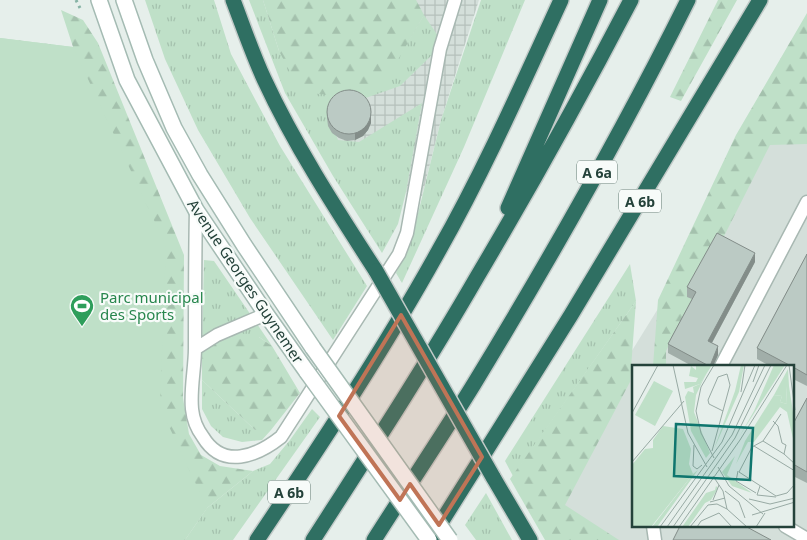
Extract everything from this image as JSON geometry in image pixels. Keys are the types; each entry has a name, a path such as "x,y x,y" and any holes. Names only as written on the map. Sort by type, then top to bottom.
{"highway":[{"path":"233,0 264,79 284,119 328,196 376,271 530,540"},
{"name":"A 6b","path":"257,540 374,361 439,251 488,157 560,0"},
{"path":"477,278 600,0"},
{"path":"313,540 400,405 477,278 590,80 631,0"},
{"name":"A 6a","path":"374,540 473,386 541,273 629,114 688,0"},
{"name":"A 6b","path":"430,540 576,306 760,0"}],"main road":[{"name":"Avenue Georges Guynemer","path":"99,0 127,80 196,210 307,372 430,540"},
{"name":"Avenue Georges Guynemer","path":"124,0 145,60 174,128 187,151 244,245 313,348 450,540"}],"lane":[{"path":"196,210 195,349 192,410 195,423 205,442 221,454 230,457 240,457 258,452 281,437 399,254 407,233 440,50 455,0"},
{"path":"722,365 807,202"},
{"path":"195,349 217,335 266,314"},
{"path":"788,528 807,540"}],"highlighted area":[{"path":"401,315 482,457 439,525 410,484 400,500 339,416"}],"shaded area":[{"path":"263,0 479,0 441,120 422,196 347,176"},
{"path":"807,79 807,540 560,540 538,502 764,138"}],"green space":[{"path":"145,0 214,0 231,54 280,146 367,286 333,340 250,218 198,130 165,59"},
{"path":"249,0 263,0 279,51 384,82 424,15 438,36 433,54 400,86 337,108 331,121 338,140 359,142 422,103 406,192 398,224 382,253 333,176 285,93"},
{"path":"263,0 416,0 424,15 385,82 338,96 301,92 279,51"},
{"path":"481,0 525,0 464,147 402,283 396,273 412,238 441,120"},
{"path":"718,0 737,0 681,101 670,97"},
{"path":"61,10 83,20 98,43 184,255 183,398 189,434 201,455 220,466 253,471 207,508 185,540 169,540 0,38 73,47"},
{"path":"807,13 807,144 770,145 666,351 666,365 653,365 658,300 736,135"},
{"name":"Parc municipal des Sports","path":"0,38 73,47 166,246 160,407 207,508 184,540 0,540"},
{"path":"204,260 214,261 272,346 259,337 232,337 202,346"},
{"path":"630,264 636,301 513,476 505,461"},
{"path":"636,301 630,382 565,505 619,540 545,540 510,479"},
{"path":"232,337 259,337 272,346 300,393 271,430 255,430 202,380 202,346"},
{"path":"202,380 255,430 271,430 262,440 242,442 223,437 211,426 202,409"},
{"path":"312,409 320,417 233,540 185,540 207,508 253,471 270,464"},
{"path":"486,493 512,540 476,540 465,525"}],"building":[{"path":"353,90 365,96 370,103 370,121 365,128 358,133 345,134 333,128 328,121 327,108 333,96 340,91"},
{"path":"717,233 755,253 708,341 718,346 710,365 668,344 696,292 687,287"},
{"path":"807,254 807,375 794,368 794,365 789,365 757,348"},
{"path":"807,398 807,472 794,465 794,422"},
{"path":"679,528 749,528 771,540 673,540"}],"place":[{"name":"Parc municipal des Sports","path":"82,327"}]}
